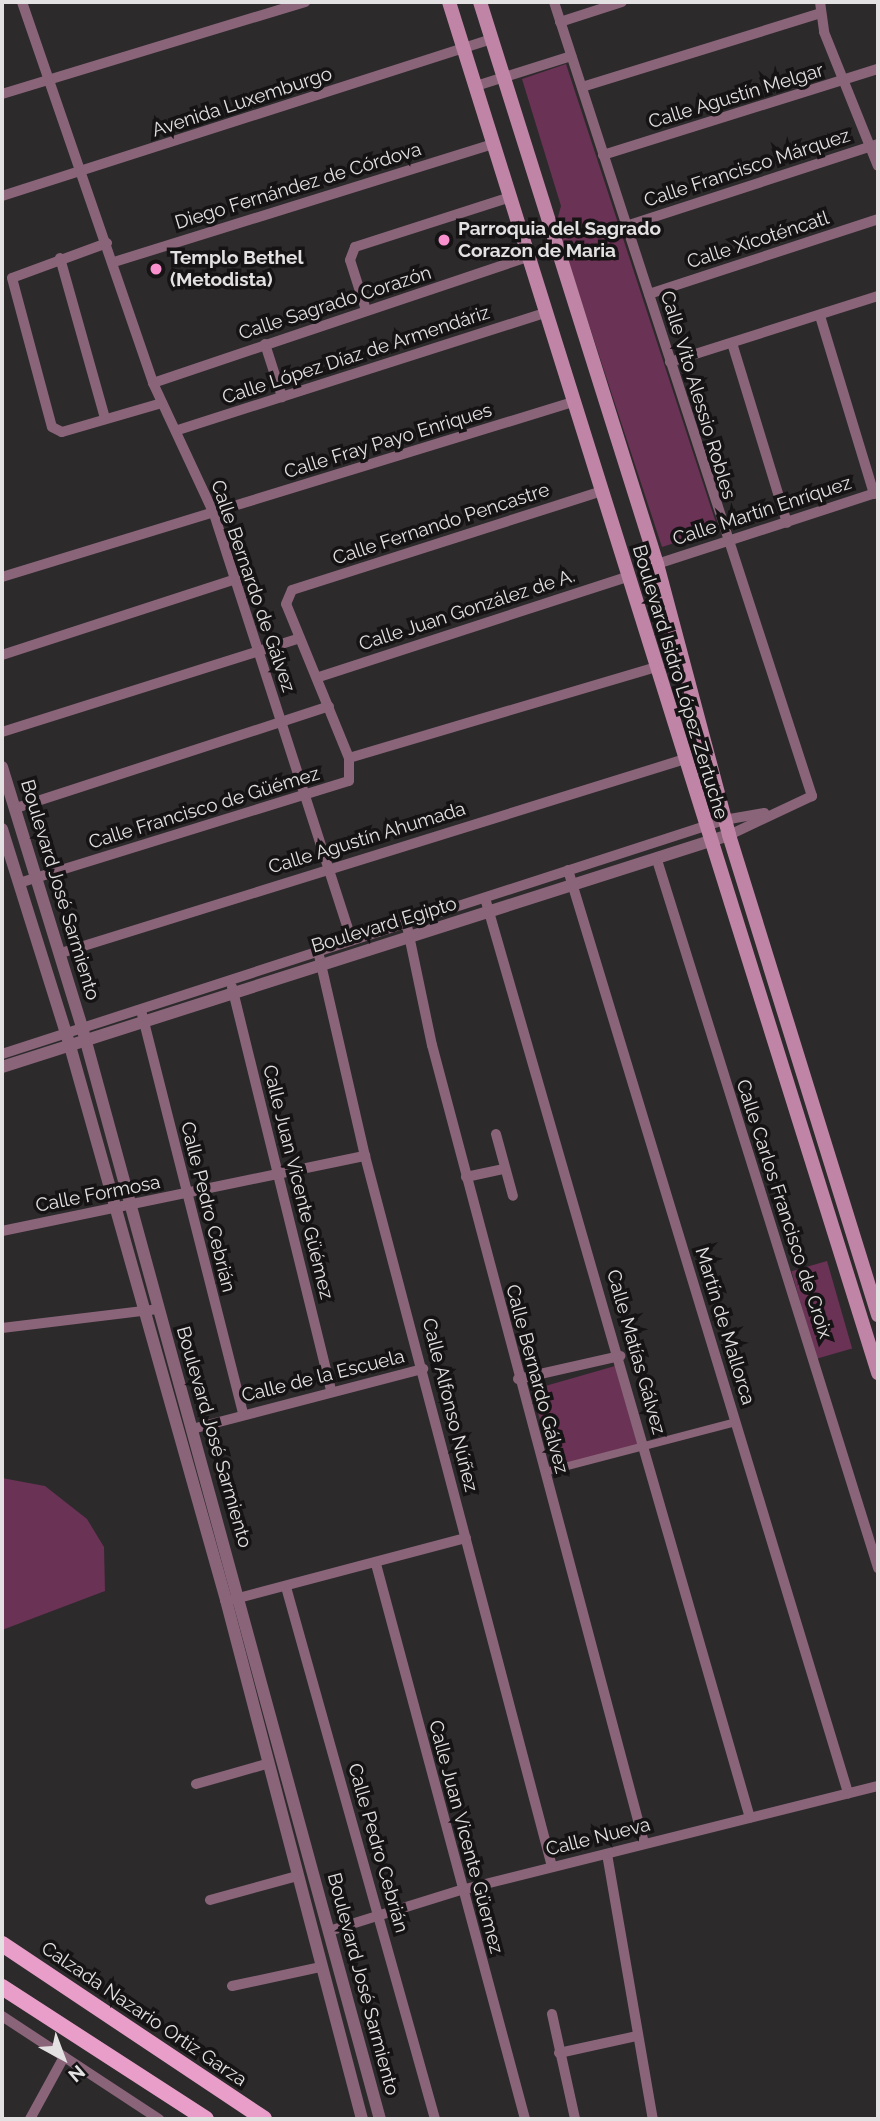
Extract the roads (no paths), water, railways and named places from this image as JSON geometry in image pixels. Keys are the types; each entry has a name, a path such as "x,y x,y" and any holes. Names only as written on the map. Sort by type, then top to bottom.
{"main road":[{"name":"Boulevard Isidro López Zertuche","path":"449,2 511,197 653,668 685,759 878,1373"},
{"name":"Boulevard Isidro López Zertuche","path":"480,2 657,564 724,820 878,1315"},
{"name":"Calzada Nazario Ortiz Garza","path":"2,1944 264,2119"},
{"path":"2,1987 206,2119"}],"street":[{"name":"Calle Bernardo de Gálvez","path":"22,2 79,172 114,262 153,383 178,430 214,514 351,939"},
{"path":"2,94 305,2"},
{"name":"Calle Vito Alessio Robles","path":"554,2 649,294 725,542 813,796"},
{"path":"561,22 622,2"},
{"path":"582,87 821,7 875,145 878,166"},
{"name":"Avenida Luxemburgo","path":"2,196 492,39"},
{"path":"476,86 571,56"},
{"name":"Calle Agustín Melgar","path":"603,155 878,69"},
{"name":"Diego Fernández de Córdova","path":"114,262 494,144"},
{"name":"Calle Francisco Márquez","path":"626,226 875,145"},
{"path":"366,310 350,260 355,247 511,197"},
{"name":"Calle Xicoténcatl","path":"649,294 878,219"},
{"path":"107,243 19,271 11,281 52,427 62,432 162,403"},
{"name":"Calle Sagrado Corazón","path":"153,383 528,257"},
{"path":"60,258 106,418"},
{"path":"670,362 878,296"},
{"name":"Calle López Díaz de Armendáriz","path":"178,430 544,313"},
{"path":"820,316 876,493"},
{"path":"732,342 787,523"},
{"path":"265,344 282,397"},
{"name":"Calle Fray Payo Enriques","path":"214,514 573,402"},
{"name":"Calle Fernando Pencastre","path":"300,638 286,604 292,590 600,492"},
{"name":"Calle Martín Enríquez","path":"657,564 876,493"},
{"path":"2,577 214,514"},
{"name":"Calle Juan González de A.","path":"319,677 626,577"},
{"path":"2,655 236,579"},
{"path":"2,732 300,638 319,677 349,758 653,668"},
{"path":"16,808 282,726 329,706"},
{"name":"Calle Francisco de Güémez","path":"19,883 305,797 349,781 353,771 349,758"},
{"name":"Calle Agustín Ahumada","path":"61,953 327,867 685,759"},
{"name":"Boulevard José Sarmiento","path":"2,767 86,1041 158,1310 241,1598 380,2119"},
{"name":"Boulevard Egipto","path":"2,1054 82,1027 142,1014 232,987 322,965 574,887 729,835 813,796"},
{"name":"Boulevard Egipto","path":"232,987 318,951 406,921 724,820 774,812"},
{"name":"Boulevard José Sarmiento","path":"3,835 66,1032 142,1313 226,1600 266,1764 362,2119"},
{"name":"Calle Carlos Francisco de Croix","path":"657,860 878,1568"},
{"name":"Martín de Mallorca","path":"568,870 848,1793"},
{"name":"Calle Matías Gálvez","path":"485,898 620,1356 750,1818"},
{"name":"Calle Bernardo Gálvez","path":"406,921 466,1177 518,1379 644,1843"},
{"name":"Calle Alfonso Núñez","path":"318,951 365,1156 424,1369 551,1867"},
{"name":"Calle Juan Vicente Güémez","path":"232,987 331,1391"},
{"name":"Boulevard Egipto","path":"2,1067 86,1041 142,1014"},
{"name":"Calle Pedro Cebrián","path":"142,1014 243,1414"},
{"path":"496,1133 513,1196"},
{"name":"Calle Formosa","path":"2,1231 365,1156"},
{"path":"466,1177 505,1169"},
{"path":"2,1328 158,1310"},
{"path":"518,1379 620,1356"},
{"name":"Calle de la Escuela","path":"192,1429 424,1369"},
{"path":"545,1472 735,1422"},
{"path":"226,1600 376,1564 466,1538"},
{"name":"Calle Juan Vicente Güemez","path":"376,1564 461,1890 525,2119"},
{"name":"Calle Pedro Cebrián","path":"286,1587 435,2119"},
{"path":"196,1784 266,1764"},
{"name":"Calle Nueva","path":"329,1931 461,1890 878,1786"},
{"path":"607,1854 653,2119"},
{"path":"210,1900 296,1877"},
{"path":"232,1986 321,1967"},
{"path":"552,2014 575,2119"},
{"path":"2,2016 159,2119"},
{"path":"339,2032 356,2026"},
{"path":"559,2053 637,2036"},
{"path":"30,2119 64,2057"}],"place":[{"name":"Parroquia del Sagrado Corazon de Maria","path":"444,240"},
{"name":"Templo Bethel (Metodista)","path":"156,269"}]}
